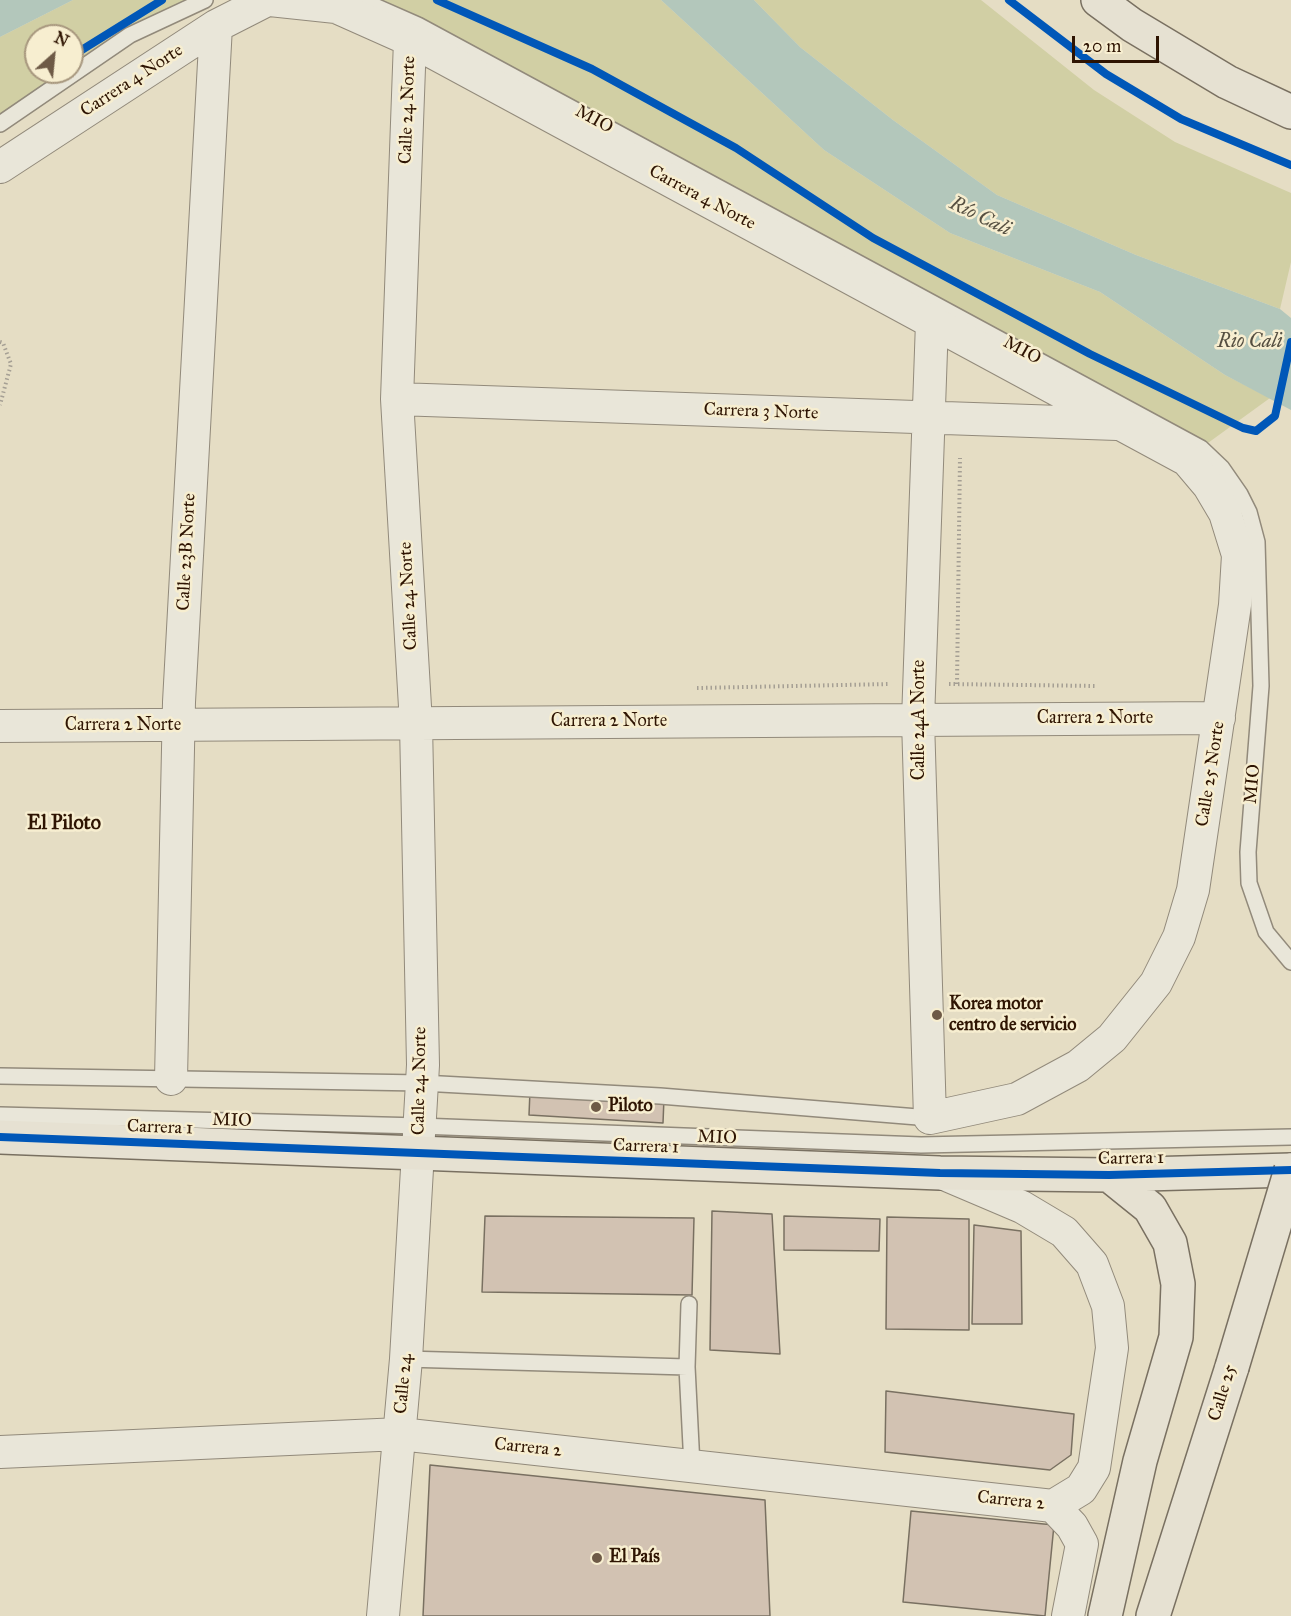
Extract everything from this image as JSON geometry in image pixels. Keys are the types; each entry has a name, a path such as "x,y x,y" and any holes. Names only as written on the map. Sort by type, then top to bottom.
{"main road":[{"path":"1098,0 1132,25 1227,82 1287,107"},
{"name":"Carrera 1","path":"0,1137 419,1139 940,1173 1109,1175 1291,1170"},
{"name":"Calle 25","path":"1153,1616 1232,1367 1291,1170"},
{"path":"1105,1616 1140,1461 1176,1337 1178,1284 1170,1243 1150,1208 1109,1175"}],"street":[{"name":"Carrera 4 Norte","path":"0,167 210,13 269,0 336,7 410,40 1124,424"},
{"name":"Calle 23B Norte","path":"171,1078 178,725 210,13"},
{"name":"Calle 24 Norte","path":"410,40 398,399 416,724 422,1083 419,1139"},
{"name":"Calle 24A Norte","path":"930,1118 918,720 933,322"},
{"name":"Carrera 3 Norte","path":"398,399 1124,424"},
{"name":"Calle 25 Norte","path":"930,1118 1017,1099 1062,1077 1112,1038 1156,983 1179,937 1193,890 1235,605 1238,555 1225,513 1209,486 1187,460 1124,424"},
{"name":"Carrera 2 Norte","path":"0,726 1219,718"},
{"name":"Calle 24","path":"383,1616 406,1359 419,1139"},
{"name":"Carrera 2","path":"0,1452 400,1434 1053,1506 1081,1489 1094,1467 1112,1348 1108,1306 1092,1264 1064,1232 1022,1207 940,1173"},
{"name":"Carrera 2","path":"1053,1506 1072,1526 1082,1544 1068,1616"}],"lane":[{"name":"MIO","path":"361,0 418,25 1201,448 1222,468 1249,512 1257,542 1261,686 1248,852 1249,883 1266,932 1291,962"},
{"path":"0,124 130,35 210,13"},
{"path":"0,1076 422,1083 660,1096 930,1118"},
{"name":"MIO","path":"0,1115 419,1139 921,1145 1291,1137"},
{"path":"689,1304 687,1367 692,1466"},
{"path":"406,1359 687,1367"}],"path":[{"path":"0,342 3,343 11,364 0,405"},
{"path":"960,449 957,684 1107,686"}],"shaded area":[{"path":"73,0 205,0 130,35 84,66 84,24 26,24"},
{"path":"361,0 661,0 824,150 950,233 1100,292 1225,375 1270,398 1201,448"},
{"path":"754,0 981,0 1094,90 1175,142 1291,193 1291,262 1280,309 1136,255 997,195 893,120 800,47"},
{"path":"24,25 24,84 58,84 0,124 0,37"}],"water":[{"path":"0,0 73,0 24,24 0,37"},
{"name":"Rio Cali","path":"661,0 754,0 800,47 893,120 997,195 1136,255 1280,309 1291,318 1291,410 1225,375 1100,292 950,233 824,150"}],"building":[{"name":"Piloto","path":"530,1091 664,1098 663,1123 529,1115"},
{"path":"712,1211 772,1214 780,1354 710,1350"},
{"path":"485,1216 694,1218 692,1295 482,1292"},
{"path":"784,1216 880,1219 879,1251 784,1250"},
{"path":"887,1217 969,1219 969,1330 886,1329"},
{"path":"974,1225 1021,1231 1022,1324 972,1324"},
{"path":"886,1391 1074,1414 1071,1455 1050,1470 885,1452"},
{"name":"El País","path":"430,1465 765,1500 770,1616 423,1616"},
{"path":"911,1511 1054,1525 1045,1616 903,1602"}],"cycle path":[{"path":"84,49 162,0"},
{"path":"437,0 592,69 736,148 873,238 1090,354 1243,428 1256,431 1275,416 1291,342"},
{"path":"1009,0 1106,74 1181,119 1291,165"},
{"path":"0,1137 940,1173 1109,1175 1291,1170"}],"place":[{"name":"Korea motor centro de servicio","path":"937,1015"},
{"name":"Piloto","path":"596,1107"},
{"name":"El País","path":"597,1558"}],"district":[{"name":"El Piloto","path":"64,824"}],"water label":[{"name":"Río Cali","path":"980,217"}]}
